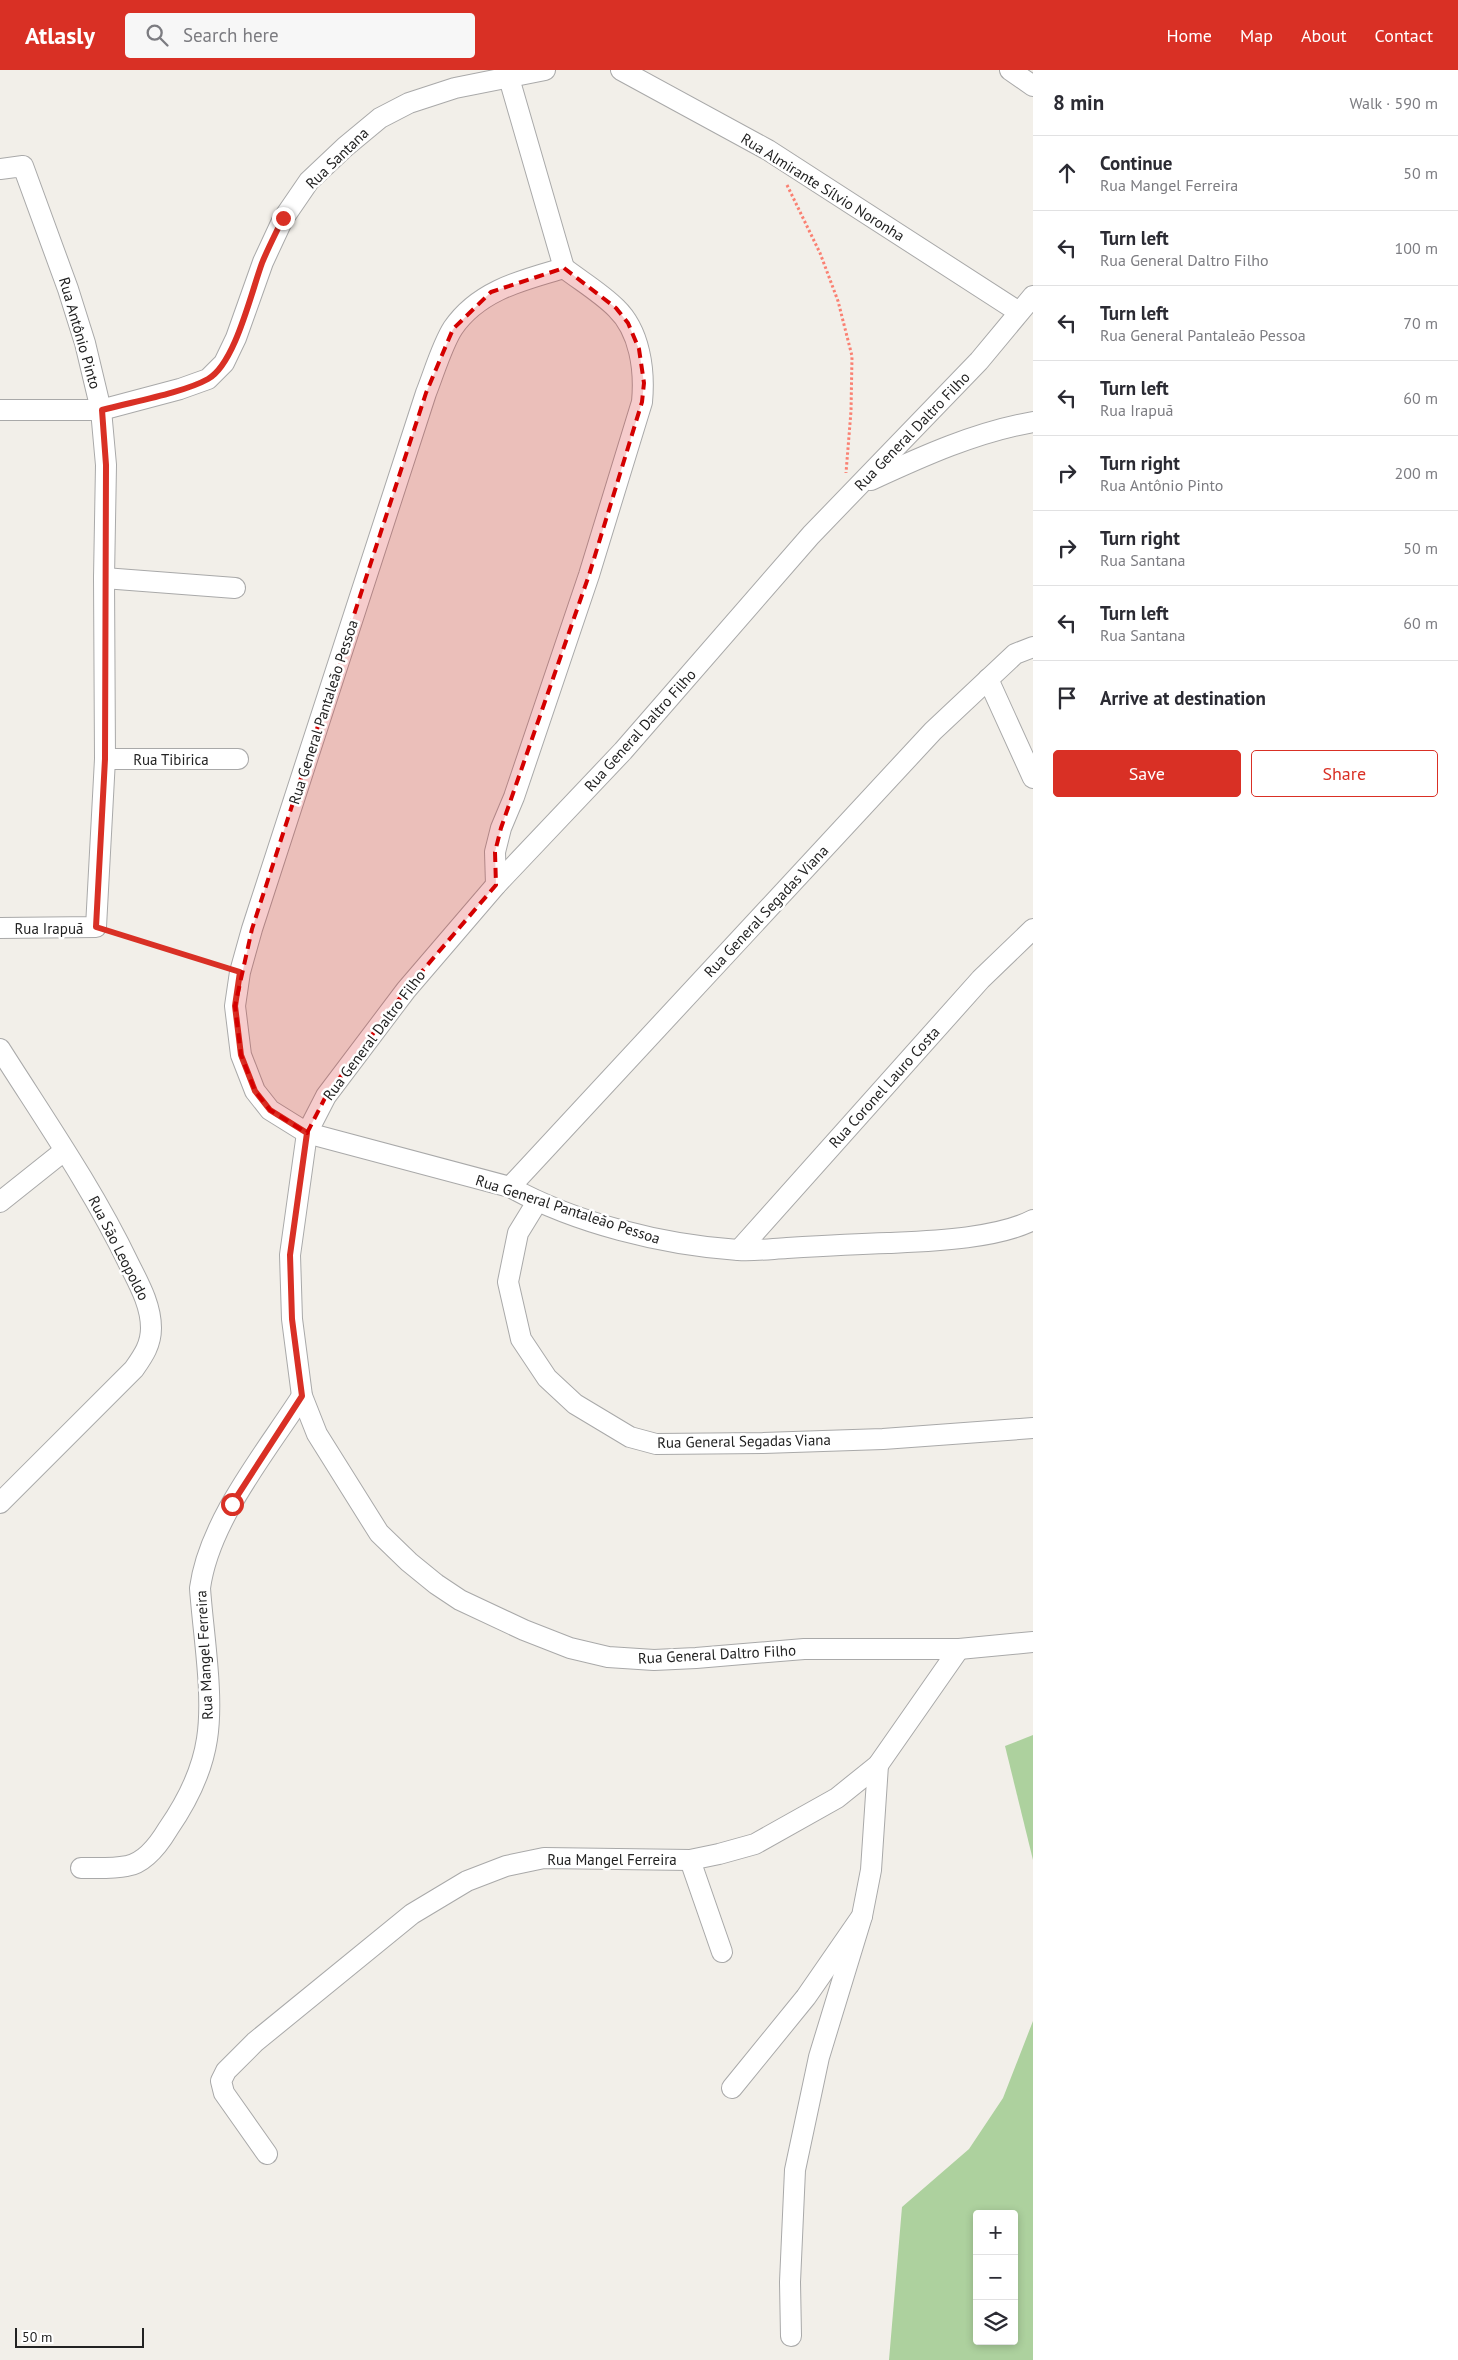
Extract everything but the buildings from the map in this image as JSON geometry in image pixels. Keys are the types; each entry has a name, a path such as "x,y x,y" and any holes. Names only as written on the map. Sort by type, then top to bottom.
{"street":[{"name":"Rua Santana","path":"0,410 102,410 180,389 208,379 224,363 236,338 263,262 283,218 309,181 345,147 380,118 409,103 455,88 545,70"},
{"name":"Rua Almirante Sílvio Noronha","path":"621,70 768,150 1019,312"},
{"path":"1010,70 1033,86"},
{"path":"496,885 495,852 501,828 517,788 589,575 642,402 644,383 638,349 628,323 616,308 564,268 509,78"},
{"name":"Rua Antônio Pinto","path":"0,168 23,166 68,289 85,343 102,410 106,465 104,578 105,759 96,927"},
{"name":"Rua General Pantaleão Pessoa","path":"564,268 491,292 470,309 453,329 426,392 252,928 240,972 235,1006 241,1055 255,1091 270,1110 307,1133 510,1187 538,1202 620,1229 666,1241 739,1250 908,1242 979,1235 1025,1224 1033,1220"},
{"name":"Rua General Daltro Filho","path":"1033,296 979,361 843,501 623,751 496,885 406,990 326,1096 307,1133 290,1255 292,1319 302,1396 317,1434 379,1532 436,1584 460,1600 524,1630 570,1648 608,1657 654,1660 804,1649 959,1649 1033,1642"},
{"path":"860,485 927,454 1005,427 1033,422"},
{"path":"104,578 235,588"},
{"name":"Rua General Segadas Viana","path":"510,1187 933,731 1015,654 1033,646"},
{"path":"988,679 1033,778"},
{"name":"Rua Tibirica","path":"105,759 238,759"},
{"name":"Rua Irapuã","path":"0,928 96,927"},
{"name":"Rua Coronel Lauro Costa","path":"739,1250 981,979 1033,928"},
{"name":"Rua São Leopoldo","path":"0,1049 97,1201 142,1290 149,1309 150,1343 134,1369 0,1503"},
{"path":"0,1202 64,1151"},
{"name":"Rua General Segadas Viana","path":"538,1202 518,1233 508,1282 521,1339 548,1378 575,1404 630,1437 656,1444 763,1443 883,1439 1033,1428"},
{"name":"Rua Mangel Ferreira","path":"81,1868 128,1866 144,1858 158,1845 184,1805 199,1769 207,1739 209,1693 200,1588 202,1573 208,1553 232,1504 302,1396"},
{"name":"Rua Mangel Ferreira","path":"267,2154 224,2093 221,2081 226,2071 255,2042 412,1914 467,1881 506,1866 544,1858 690,1860 755,1844 837,1798 878,1765 959,1649"},
{"path":"791,2336 790,2282 795,2170 819,2057 862,1916 871,1870 878,1765"},
{"path":"690,1860 722,1952"},
{"path":"732,2088 806,1997 862,1916"}],"path":[{"path":"786,182 820,253 838,301 852,356 851,411 843,501"},
{"name":"Rua Irapuã","path":"96,927 240,972"}],"highlighted area":[{"path":"564,268 616,308 628,323 639,349 644,383 642,402 589,575 501,828 495,852 496,885 406,990 326,1096 307,1133 270,1110 255,1091 241,1055 235,1006 252,929 426,393 453,329 491,292"}],"green space":[{"path":"1033,1735 1033,1860 1005,1746"},
{"path":"1033,2021 1033,2360 889,2360 902,2207 969,2149 1003,2098"}],"route":[{"path":"232,1504 302,1396 292,1319 290,1255 307,1133 270,1110 255,1091 241,1055 235,1006 240,972 96,927 105,759 104,578 106,465 102,410 180,389 208,379 224,363 236,338 263,262 283,218"}]}
